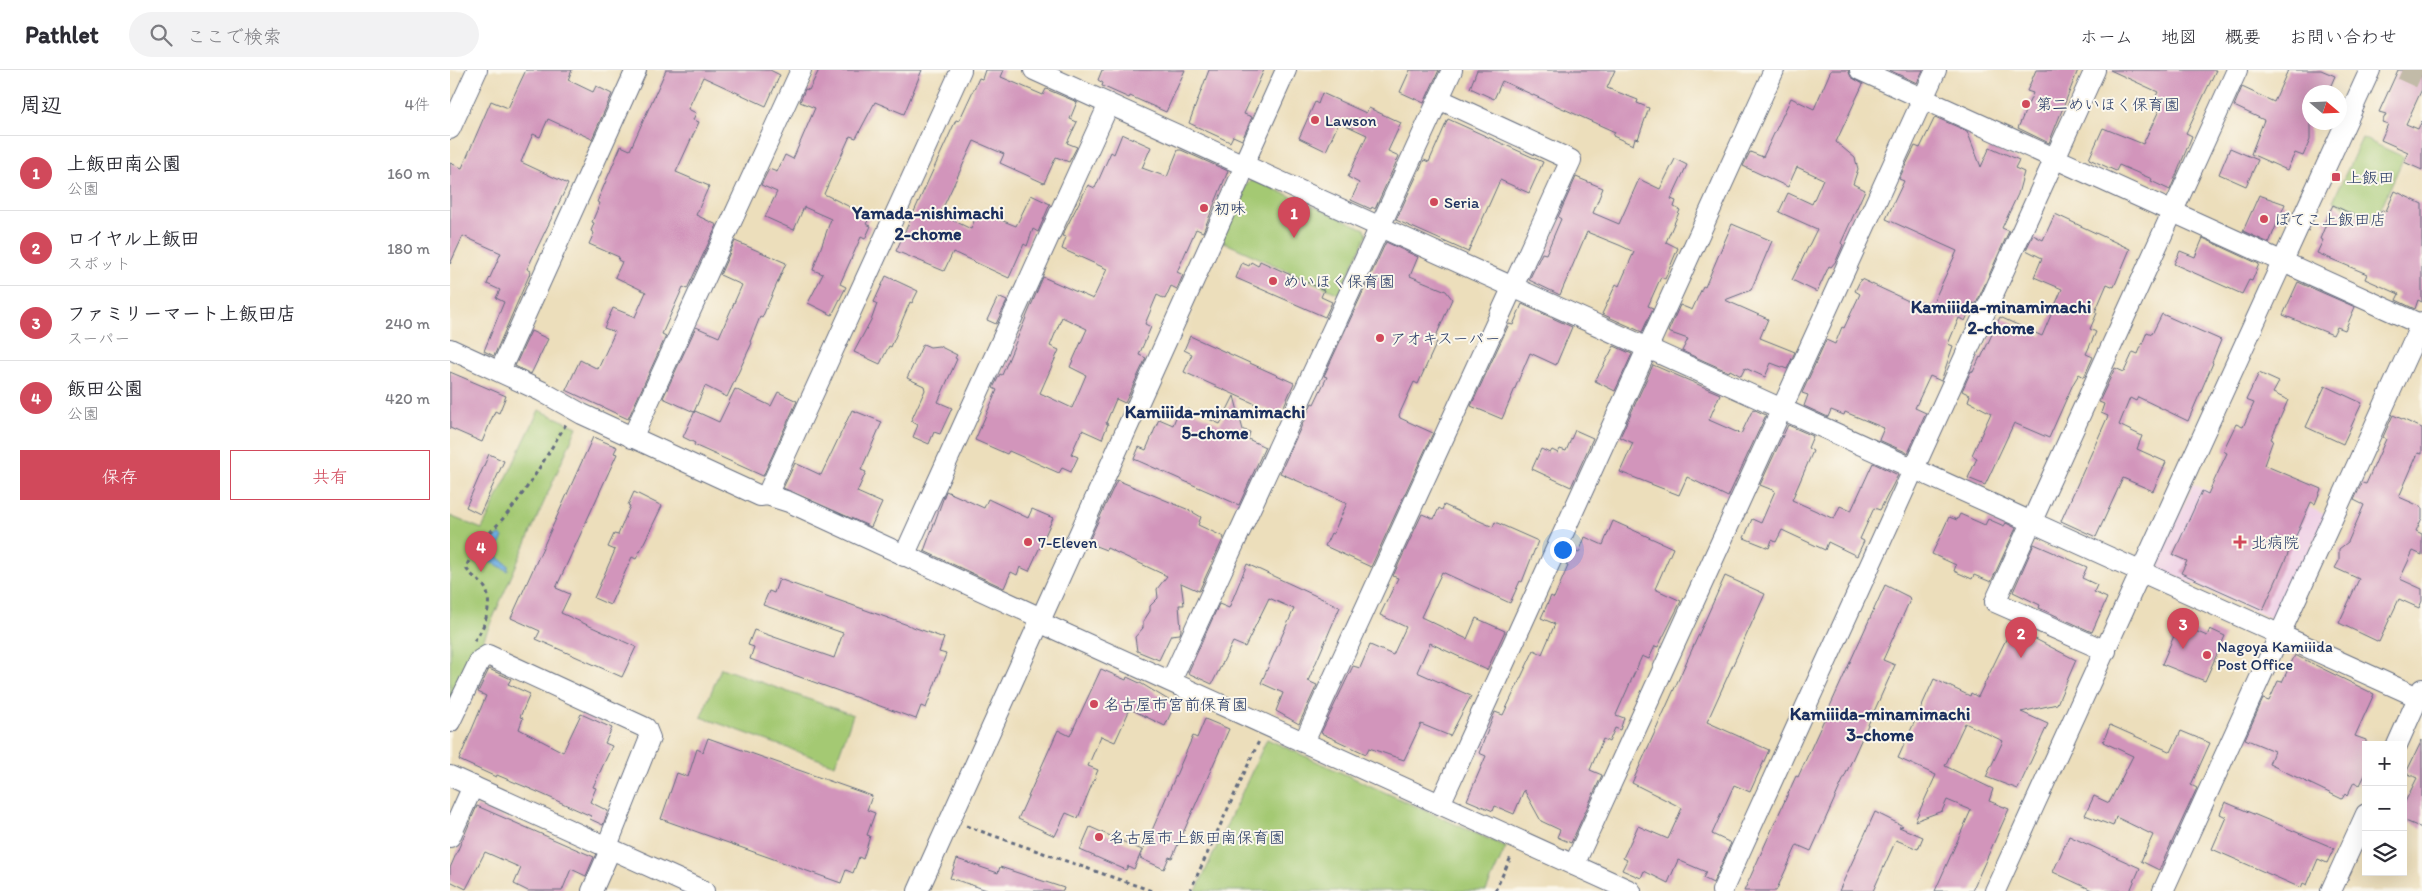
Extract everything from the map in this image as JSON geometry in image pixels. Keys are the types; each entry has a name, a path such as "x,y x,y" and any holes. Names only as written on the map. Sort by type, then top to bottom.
{"street":[{"path":"450,130 477,70"},
{"path":"500,372 636,70"},
{"path":"632,438 801,70"},
{"path":"767,495 961,70"},
{"path":"1034,70 2280,634 2421,695 2399,741"},
{"path":"918,891 1240,178 1286,70"},
{"path":"1171,681 1452,70"},
{"path":"1440,804 1774,70"},
{"path":"1860,70 2422,324 2163,891"},
{"path":"1574,865 1936,70"},
{"path":"1722,891 2095,70"},
{"path":"2106,651 1995,602 2237,70"},
{"path":"1995,891 2370,70"},
{"path":"1304,742 1512,286 1572,160 1439,99"},
{"path":"904,556 1109,104"},
{"path":"450,349 632,438 760,496 767,495 789,502 1266,725 1631,891"},
{"path":"450,722 480,660 488,655 646,728 650,738 592,891"},
{"path":"450,776 704,891"},
{"path":"450,837 473,786"},
{"path":"2331,891 2362,823"}],"path":[{"path":"468,646 483,627 488,598 482,583 476,580 466,568 468,562 474,551 514,505 569,419"},
{"path":"1190,891 1266,725"},
{"path":"949,820 1152,891"},
{"path":"1495,891 1519,840"}],"shaded area":[{"name":"北病院","path":"2250,480 2326,515 2279,618 2275,620 2162,570 2158,561 2193,484 2239,504"}],"green space":[{"path":"2362,138 2404,157 2375,221 2333,201"},
{"path":"1254,180 1365,229 1367,234 1339,294 1221,241 1247,183"},
{"path":"539,410 577,427 482,643 450,710 450,516 482,529"},
{"path":"721,668 853,715 835,765 701,717"},
{"path":"1267,739 1506,847 1486,891 1196,891"}],"water":[{"path":"500,535 503,537 499,546 498,557 508,565 508,571 490,561 487,553 491,540"}],"building":[{"path":"526,70 572,70 568,80 593,92 596,86 612,94 592,139 548,119 540,137 533,134 521,162 568,184 527,269 531,271 494,356 484,351 504,302 496,298 500,290 487,284 501,253 463,236 450,264 450,163 462,168 491,101 508,108"},
{"path":"666,70 770,70 780,75 766,106 703,77 688,109 696,113 693,120 699,122 676,172 709,186 696,215 717,225 687,289 683,287 662,334 666,336 628,419 566,390 580,360 598,369 615,332 604,328 613,308 635,317 646,292 615,277 622,262 618,260 619,257 589,244 594,233 591,231 594,223 592,222 600,203 597,202 621,146 630,150"},
{"path":"819,70 922,70 904,114 875,102 856,138 850,136 824,194 870,217 866,224 871,226 865,239 861,237 840,284 846,287 832,315 808,303 823,274 813,270 831,219 804,207 794,230 765,217 777,192 761,185 769,169 777,172 785,155 793,159 815,108 800,102 805,89 809,90"},
{"path":"985,70 1004,70 1001,77 1043,95 1046,89 1077,102 1070,119 1077,122 1067,143 1077,147 1069,162 1056,157 1044,183 1000,163 1004,154 974,141 940,214 971,229 978,211 1016,226 1031,195 1050,204 1038,232 1033,229 1027,246 1024,244 1009,278 953,252 944,271 896,251 956,120 959,121 979,78 982,79"},
{"path":"1102,70 1185,70 1166,112 1102,86 1103,83 1098,80"},
{"path":"1209,70 1264,70 1244,114 1252,117 1242,140 1233,136 1230,142 1189,123"},
{"path":"1410,70 1439,70 1424,103 1400,92"},
{"path":"1477,70 1615,70 1607,88 1638,100 1637,103 1649,108 1638,139 1635,138 1633,145 1613,136 1615,132 1502,81 1494,99 1470,88"},
{"path":"1831,70 1848,70 1851,77 1863,84 1836,142 1855,158 1858,169 1853,184 1865,190 1841,243 1843,245 1836,261 1831,267 1829,266 1817,292 1792,280 1817,229 1779,212 1788,193 1812,204 1823,179 1797,167 1788,187 1743,166 1750,152 1763,157 1791,98 1814,109"},
{"path":"1889,70 1923,70 1917,83"},
{"path":"2036,70 2078,70 2049,143 2018,128 2033,93 2027,91"},
{"path":"2110,70 2216,70 2186,133 2192,136 2170,190 2151,181 2152,179 2119,165 2116,171 2089,159 2103,128 2143,144 2163,102 2155,98 2158,92"},
{"path":"2288,70 2321,70 2335,76 2331,85 2302,85 2302,130 2310,130 2310,140 2303,156 2295,153 2287,170 2251,154 2264,120 2234,106 2242,87 2274,102"},
{"path":"2398,70 2422,70 2422,89 2406,124 2418,129 2422,121 2422,170 2404,162 2408,152 2381,140 2388,124 2382,122 2386,114 2379,112"},
{"path":"1322,93 1366,113 1369,108 1401,123 1388,151 1399,156 1375,209 1351,200 1359,183 1348,177 1367,135 1339,122 1326,151 1299,138 1315,102 1318,104"},
{"path":"1935,117 1967,131 1981,167 1990,147 2019,160 2015,168 2024,172 2018,194 2002,228 2009,231 1976,304 1973,303 1965,321 1959,318 1948,344 1953,346 1941,381 1930,376 1915,408 1926,413 1908,453 1879,440 1884,428 1845,412 1844,415 1831,410 1828,417 1804,406 1808,395 1802,393 1826,340 1835,344 1842,327 1844,328 1860,294 1855,291 1861,279 1915,304 1916,301 1931,307 1957,251 1886,219 1904,181 1899,179 1915,146 1920,148"},
{"path":"1448,119 1543,162 1529,193 1500,180 1468,252 1396,220 1424,160 1429,162"},
{"path":"1122,134 1151,147 1142,168 1167,177 1178,150 1228,171 1203,232 1196,229 1177,272 1183,275 1177,289 1171,286 1165,299 1157,295 1145,324 1151,327 1139,355 1146,358 1125,403 1116,399 1106,423 1108,424 1102,439 1082,430 1071,454 1078,457 1071,472 1062,468 1059,473 1009,451 1007,454 975,440 997,390 993,388 1000,374 1002,375 1043,277 1093,299 1107,269 1062,249 1066,237 1062,236 1088,185 1095,188 1111,152 1114,154","holes":["1062,317 1087,329 1070,367 1086,375 1072,408 1040,393 1059,350 1050,346"]},
{"path":"2230,148 2258,160 2246,186 2219,174"},
{"path":"1675,159 1687,165 1671,199 1676,201 1674,207 1680,210 1666,242 1678,248 1665,279 1661,277 1648,306 1653,308 1642,332 1602,314 1616,284 1619,286 1634,252 1619,245 1587,232 1560,295 1529,280 1542,253 1546,254 1561,219 1558,217 1576,177 1603,188 1593,213 1619,224 1639,179 1660,189"},
{"path":"2395,191 2422,204 2422,302 2418,300 2415,309 2396,300 2399,294 2365,279 2367,274 2317,253 2323,240 2320,239 2326,224 2324,223 2333,205 2375,225 2382,210 2386,211"},
{"name":"ぼてこ上飯田店","path":"2259,195 2285,204 2269,243 2243,231"},
{"path":"2055,214 2130,249 2114,287 2107,284 2095,312 2097,313 2090,329 2096,332 2086,354 2093,357 2084,377 2079,374 2073,384 2049,438 2014,423 1985,485 1968,478 1977,458 1972,455 1991,413 1968,401 1970,395 1962,391 1971,371 1973,372 1981,358 2000,317 2042,336 2062,289 2034,277 2042,258 2026,250 2033,235 2043,240"},
{"path":"1732,224 1772,241 1751,290 1725,300 1768,319 1760,338 1795,352 1787,369 1771,363 1765,377 1745,368 1741,376 1682,351 1688,339 1668,332 1680,305 1692,310 1703,286 1705,287"},
{"path":"2203,238 2259,264 2252,281 2249,280 2242,294 2174,264 2180,251 2195,257"},
{"path":"735,241 786,263 762,318 760,317 750,342 752,343 727,397 705,386 694,412 663,398 696,327 719,337 742,285 720,275"},
{"path":"1386,242 1418,257 1410,276 1446,291 1452,299 1434,341 1437,342 1418,384 1414,382 1399,415 1400,418 1433,433 1371,567 1325,546 1331,533 1333,534 1347,503 1280,473 1312,403 1314,404 1327,377 1324,376"},
{"name":"めいほく保育園","path":"1260,261 1324,290 1321,297 1332,302 1325,317 1236,278 1242,263 1249,266 1251,262 1258,266"},
{"path":"886,276 918,291 912,303 910,302 891,347 889,346 880,364 854,352 872,318 877,304 874,302"},
{"path":"2298,282 2355,307 2345,330 2337,327 2333,335 2283,315"},
{"path":"998,297 1007,301 996,324 987,320"},
{"path":"1522,304 1572,327 1556,365 1530,353 1502,419 1471,406 1509,324 1513,325"},
{"path":"2162,314 2221,340 2188,421 2138,397 2136,401 2130,398 2119,425 2142,436 2137,449 2166,462 2153,491 2123,478 2096,537 2061,521 2108,416 2101,413 2104,404 2099,402 2115,368 2124,372 2133,352 2138,354 2147,332 2152,334"},
{"path":"531,331 548,339 531,374 515,366"},
{"path":"1190,336 1294,383 1280,415 1184,372 1192,354 1184,350"},
{"path":"923,344 930,347 939,346 957,355 938,402 952,408 940,434 934,432 929,444 913,437 918,425 911,421 925,390 924,386 907,378"},
{"path":"1614,346 1632,354 1615,391 1595,381"},
{"path":"1653,365 1720,394 1709,420 1741,434 1753,409 1766,415 1728,497 1687,477 1679,495 1620,472 1633,443 1620,437"},
{"path":"450,372 506,396 499,413 495,411 482,442 450,428"},
{"name":"北病院","path":"2259,373 2279,382 2273,393 2288,400 2271,439 2273,440 2264,465 2321,489 2315,504 2311,502 2263,610 2181,573 2187,561 2173,555 2202,491 2208,494 2227,453 2223,451 2236,424 2243,427 2254,403 2246,400"},
{"path":"2325,386 2362,403 2343,444 2306,427"},
{"path":"735,389 771,406 778,392 797,401 763,476 694,445 695,443 683,437 695,411 719,422"},
{"path":"1234,396 1243,430 1250,432 1248,439 1265,447 1239,505 1134,459 1139,447 1146,450 1159,419 1173,425 1178,412 1185,415 1187,409 1220,424"},
{"path":"852,410 882,422 861,470 866,472 857,492 882,503 871,527 783,488 795,463 821,475"},
{"path":"2393,415 2422,428 2422,454 2418,453 2399,497 2422,507 2422,518 2416,531 2422,534 2422,555 2413,551 2400,579 2422,589 2422,601 2419,608 2399,599 2379,642 2339,623 2359,579 2335,568 2339,561 2339,549 2348,542 2364,505 2354,500 2362,483 2366,484 2386,439 2383,437"},
{"path":"1788,425 1813,436 1808,448 1813,451 1792,500 1834,519 1840,506 1851,511 1873,463 1898,475 1880,510 1874,508 1860,539 1864,541 1857,556 1828,542 1825,550 1782,530 1776,542 1772,540 1769,548 1744,538 1752,519 1761,523 1775,491 1760,485"},
{"path":"1575,430 1593,438 1571,487 1532,469 1541,449 1550,453 1552,450 1558,453 1560,449 1566,451"},
{"path":"593,437 617,447 614,453 617,454 556,588 570,594 561,613 636,647 622,677 536,639 540,631 511,618"},
{"path":"489,454 504,461 480,514 466,507"},
{"path":"1117,480 1189,510 1201,517 1198,525 1224,537 1199,591 1181,583 1184,605 1179,605 1180,634 1171,635 1159,660 1137,651 1135,637 1143,628 1143,622 1150,611 1150,606 1158,598 1157,589 1167,576 1107,548 1106,550 1088,543"},
{"path":"946,491 984,508 988,499 1028,518 1032,509 1053,518 1029,571 1020,567 1017,575 1011,572 1004,588 924,551"},
{"path":"634,492 662,506 636,559 632,557 610,605 594,598 615,550 608,547 614,534 618,535"},
{"path":"1444,505 1493,527 1495,522 1538,541 1522,582 1520,581 1510,603 1442,572 1421,617 1467,639 1476,618 1505,631 1487,670 1430,643 1417,672 1471,696 1450,736 1421,724 1404,760 1369,748 1366,754 1321,733 1353,666 1360,668 1370,645 1393,655 1406,627 1380,615 1398,578 1393,576 1422,514 1434,519 1439,508 1442,510"},
{"path":"1960,514 1985,525 1988,519 2004,526 2006,523 2016,528 1991,582 1974,575 1972,579 1954,571 1956,565 1932,554 1949,517 1957,520"},
{"path":"1613,521 1673,548 1655,589 1681,601 1658,647 1655,646 1649,659 1642,656 1616,715 1624,718 1620,730 1615,728 1609,742 1603,739 1590,770 1602,775 1571,843 1557,837 1560,830 1541,821 1524,790 1514,814 1495,806 1493,811 1467,800 1486,756 1479,753 1495,712 1503,715 1534,650 1542,654 1555,624 1541,618 1551,596 1554,598 1568,566 1566,565 1572,550 1579,553 1585,537 1603,545"},
{"path":"2034,544 2087,567 2082,578 2097,585 2094,592 2107,598 2092,632 2039,608 2040,605 2013,592"},
{"path":"1247,564 1340,607 1308,681 1317,685 1299,724 1276,711 1283,693 1261,683 1294,609 1269,598 1245,647 1233,642 1212,684 1188,673 1219,604 1229,608"},
{"path":"1725,576 1765,594 1707,722 1769,750 1750,792 1734,785 1712,834 1731,843 1713,883 1703,878 1706,872 1678,860 1668,883 1644,871 1641,878 1622,870 1627,860 1623,858 1638,826 1668,839 1682,808 1632,783"},
{"path":"779,579 944,638 939,652 946,654 926,708 921,706 916,719 750,659 754,647 748,645 754,630 834,658 843,633 763,605 769,591 774,593"},
{"path":"1885,585 1909,597 1910,600 1883,660 1895,665 1811,851 1797,845 1776,891 1744,891 1796,776 1798,777"},
{"path":"2179,624 2207,636 2210,629 2225,636 2205,681 2162,664"},
{"path":"2012,627 2076,660 2057,704 2021,712 2048,724 2018,789 1986,777 2003,741 1965,723 1945,766 1993,789 1989,801 2009,809 1972,891 1935,891 1971,810 1947,800 1942,811 1915,821 1936,775 1898,758 1934,679 1970,696 1971,693 1978,697"},
{"path":"2295,655 2374,694 2355,736 2366,740 2362,741 2362,781 2360,785 2354,782 2347,796 2345,794 2342,799 2269,764 2274,751 2245,739 2263,699 2269,701 2278,681 2282,682"},
{"path":"489,669 511,679 508,684 530,694 520,717 523,718 519,729 563,752 581,714 612,728 605,743 612,746 593,787 596,788 590,802 608,811 603,825 590,819 591,816 459,760 486,696 478,692"},
{"path":"1101,669 1126,680 1127,677 1142,684 1175,704 1165,726 1130,709 1115,742 1101,736 1088,766 1098,770 1078,818 1066,813 1055,836 1018,819 1058,730 1070,736"},
{"path":"1205,719 1229,729 1172,858 1169,857 1164,869 1140,858 1193,736 1197,738"},
{"path":"2110,725 2171,752 2181,731 2210,743 2191,785 2197,788 2159,870 2141,861 2153,835 2116,817 2113,826 2085,815 2094,796 2109,803 2133,756 2103,742"},
{"path":"708,738 872,796 867,810 875,813 867,835 870,836 863,859 859,857 853,873 846,870 841,883 661,819 677,773 688,777 697,749 703,752"},
{"path":"2422,740 2422,828 2407,822 2407,798 2417,778 2407,773"},
{"path":"2225,802 2334,848 2327,863 2318,859 2307,885 2303,883 2301,888 2212,849 2226,817 2220,814"},
{"path":"477,806 594,857 586,876 571,869 562,891 528,891 514,884 521,868 485,852 466,889 450,881 450,868"},
{"path":"1875,812 1903,826 1899,827 1923,837 1918,849 1896,840 1873,891 1839,891"},
{"path":"1090,827 1142,850 1134,869 1128,866 1126,870 1080,850"},
{"path":"2069,836 2140,868 2130,891 2094,891 2053,872"},
{"path":"957,859 998,873 1000,867 1064,888 1063,891 990,891 950,878"}],"tunnel":[{"path":"2402,70 2422,79"}],"place":[{"name":"第二めいほく保育園","path":"2026,104"},
{"name":"Lawson","path":"1315,120"},
{"name":"上飯田","path":"2336,177"},
{"name":"Seria","path":"1434,202"},
{"name":"初味","path":"1204,208"},
{"name":"ぼてこ上飯田店","path":"2264,219"},
{"name":"上飯田南公園","path":"1294,238"},
{"name":"めいほく保育園","path":"1273,281"},
{"name":"アオキスーパー","path":"1380,338"},
{"name":"7-Eleven","path":"1028,542"},
{"name":"北病院","path":"2240,542"},
{"name":"飯田公園","path":"481,572"},
{"name":"ファミリーマート上飯田店","path":"2183,649"},
{"name":"Nagoya Kamiiida Post Office","path":"2207,655"},
{"name":"ロイヤル上飯田","path":"2021,658"},
{"name":"名古屋市宮前保育園","path":"1094,704"},
{"name":"名古屋市上飯田南保育園","path":"1099,837"}],"district":[{"name":"Yamada-nishimachi 2-chome","path":"928,223"},
{"name":"Kamiiida-minamimachi 2-chome","path":"2001,317"},
{"name":"Kamiiida-minamimachi 5-chome","path":"1215,422"},
{"name":"Kamiiida-minamimachi 3-chome","path":"1880,724"}]}
